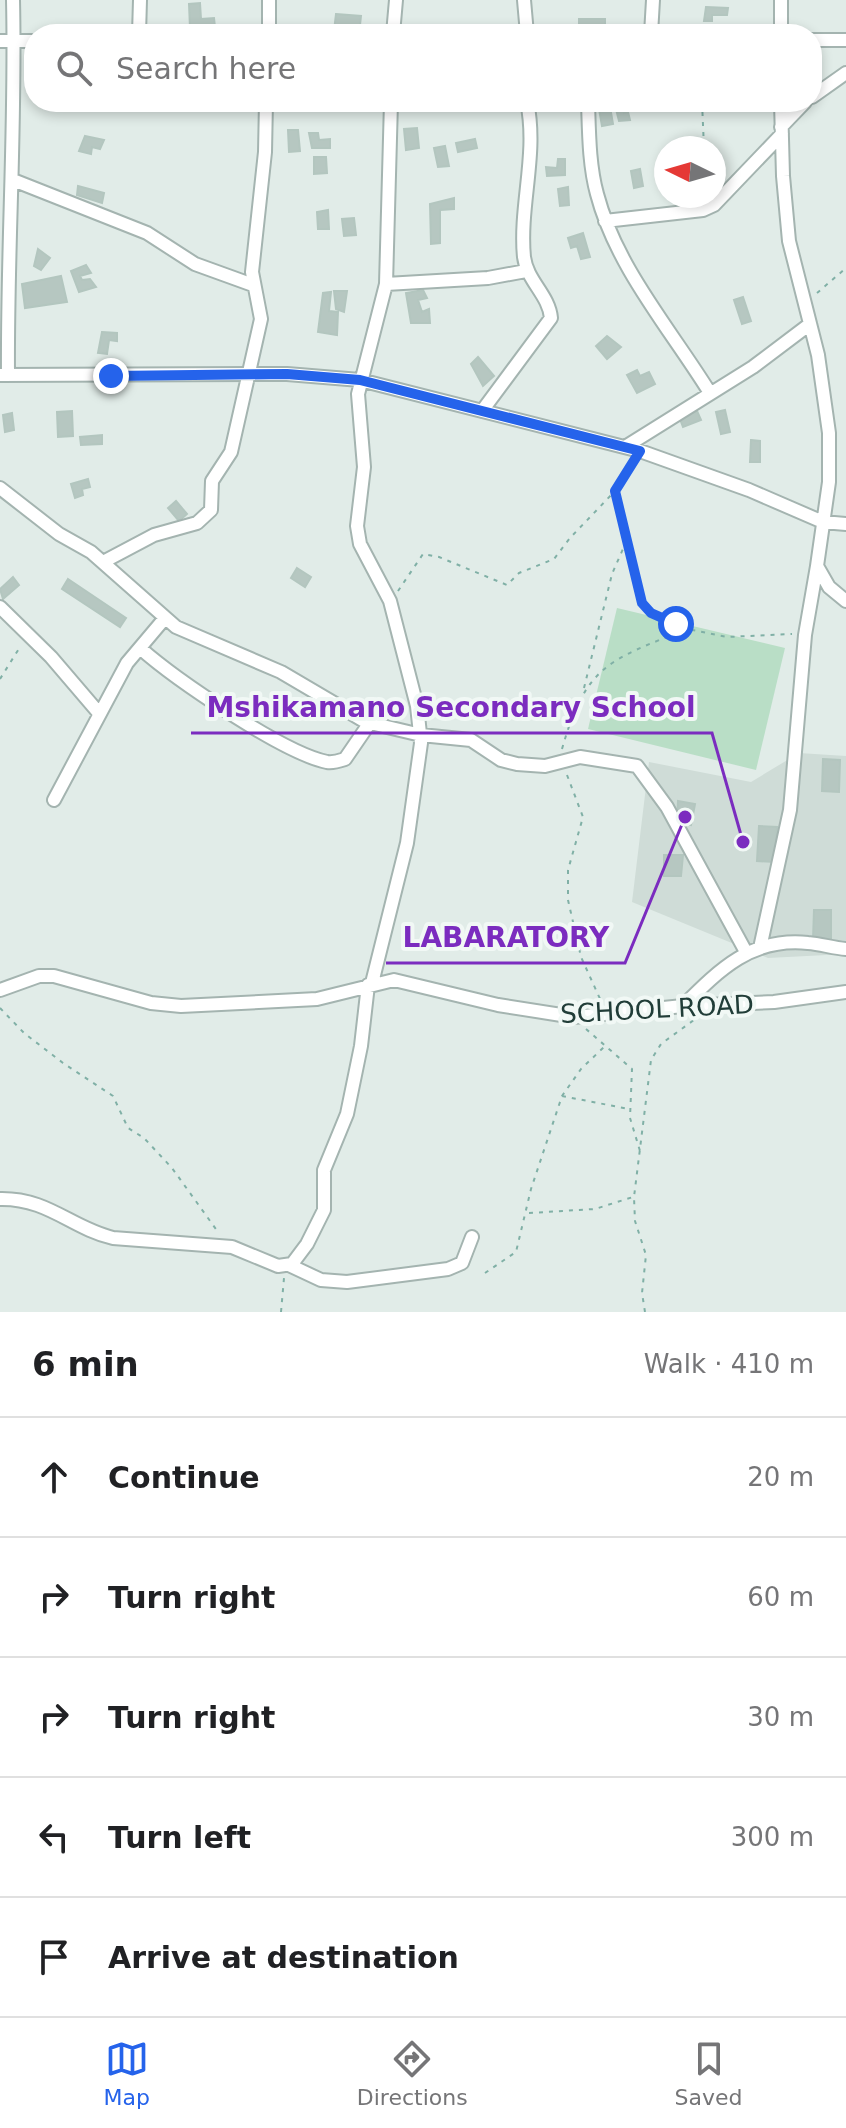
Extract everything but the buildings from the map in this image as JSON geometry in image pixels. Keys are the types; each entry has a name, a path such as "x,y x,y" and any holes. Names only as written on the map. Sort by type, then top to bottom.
{"street":[{"path":"13,0 13,180 7,240 4,375 249,374 360,380 640,451 716,477 823,522 846,524"},
{"path":"139,24 140,0"},
{"path":"269,0 269,24"},
{"path":"394,24 396,0"},
{"path":"524,0 526,24"},
{"path":"652,24 653,0"},
{"path":"781,0 781,24"},
{"path":"822,40 846,40"},
{"path":"0,41 24,41"},
{"path":"822,90 846,73"},
{"path":"103,562 154,535 197,523 209,513 212,481 231,452 261,319 253,285 265,112"},
{"path":"288,1266 307,1244 324,1210 324,1170 347,1114 370,984 407,843 421,735 390,601 357,531 364,467 358,402 360,380 386,284 391,112"},
{"path":"482,411 549,324 549,308 526,271 524,252 531,128 529,112"},
{"path":"589,112 596,191 605,221 636,279 710,393"},
{"path":"760,948 790,810 805,635 823,522 829,433 810,324 789,241 781,112"},
{"path":"605,221 683,213 714,205 797,112"},
{"path":"13,180 61,202 147,233 195,264 253,285"},
{"path":"386,284 488,278 526,271"},
{"path":"625,447 753,367 810,324"},
{"path":"0,488 40,520 103,562 165,618 187,633 281,672 369,724 421,735 471,740 501,760 545,766 590,757 637,766 660,796 746,952"},
{"path":"817,566 829,587 846,601"},
{"path":"0,607 51,657 98,712"},
{"path":"54,800 98,712 140,648 165,618"},
{"path":"140,648 186,684 266,733 326,762 345,759 369,724"},
{"path":"683,1006 717,971 746,952 784,942 846,949"},
{"name":"SCHOOL ROAD","path":"0,990 39,976 54,976 151,1003 181,1006 317,999 394,980 498,1005 574,1017 683,1006 774,1002 846,992"},
{"path":"0,1199 50,1208 96,1234 232,1247 321,1280 347,1282 448,1269 462,1263 472,1237"}],"path":[{"path":"702,112 703,136"},
{"path":"804,305 834,274 846,268"},
{"path":"390,601 426,554 460,564 499,583 510,583 519,573 554,559 615,491 640,451"},
{"path":"615,491 642,603 651,613 688,629 727,637 805,635"},
{"path":"559,762 584,688 612,574 626,542"},
{"path":"584,688 604,667 688,629"},
{"path":"0,679 26,635"},
{"path":"545,766 566,773 583,817 568,870 568,900 581,957 607,1013"},
{"path":"645,1312 642,1293 646,1255 635,1221 634,1197 654,1051 686,1024 720,1005"},
{"path":"0,1008 24,1033 113,1096 128,1128 144,1138 172,1168 202,1214 232,1247"},
{"path":"574,1017 632,1069 631,1126 640,1152"},
{"path":"485,1273 516,1252 531,1189 562,1096 571,1081 605,1046"},
{"path":"562,1096 630,1109"},
{"path":"527,1213 595,1209 634,1197"},
{"path":"281,1312 288,1266"}],"shaded area":[{"path":"799,753 846,756 846,954 768,958 632,902 649,762 751,782"}],"green space":[{"path":"617,608 785,648 756,770 588,729"}],"place":[{"name":"LABARATORY","path":"685,817"},
{"name":"Mshikamano Secondary School","path":"743,842"}],"route":[{"path":"111,376 287,374 360,380 640,451 615,491 642,603 651,613 676,624"}]}
